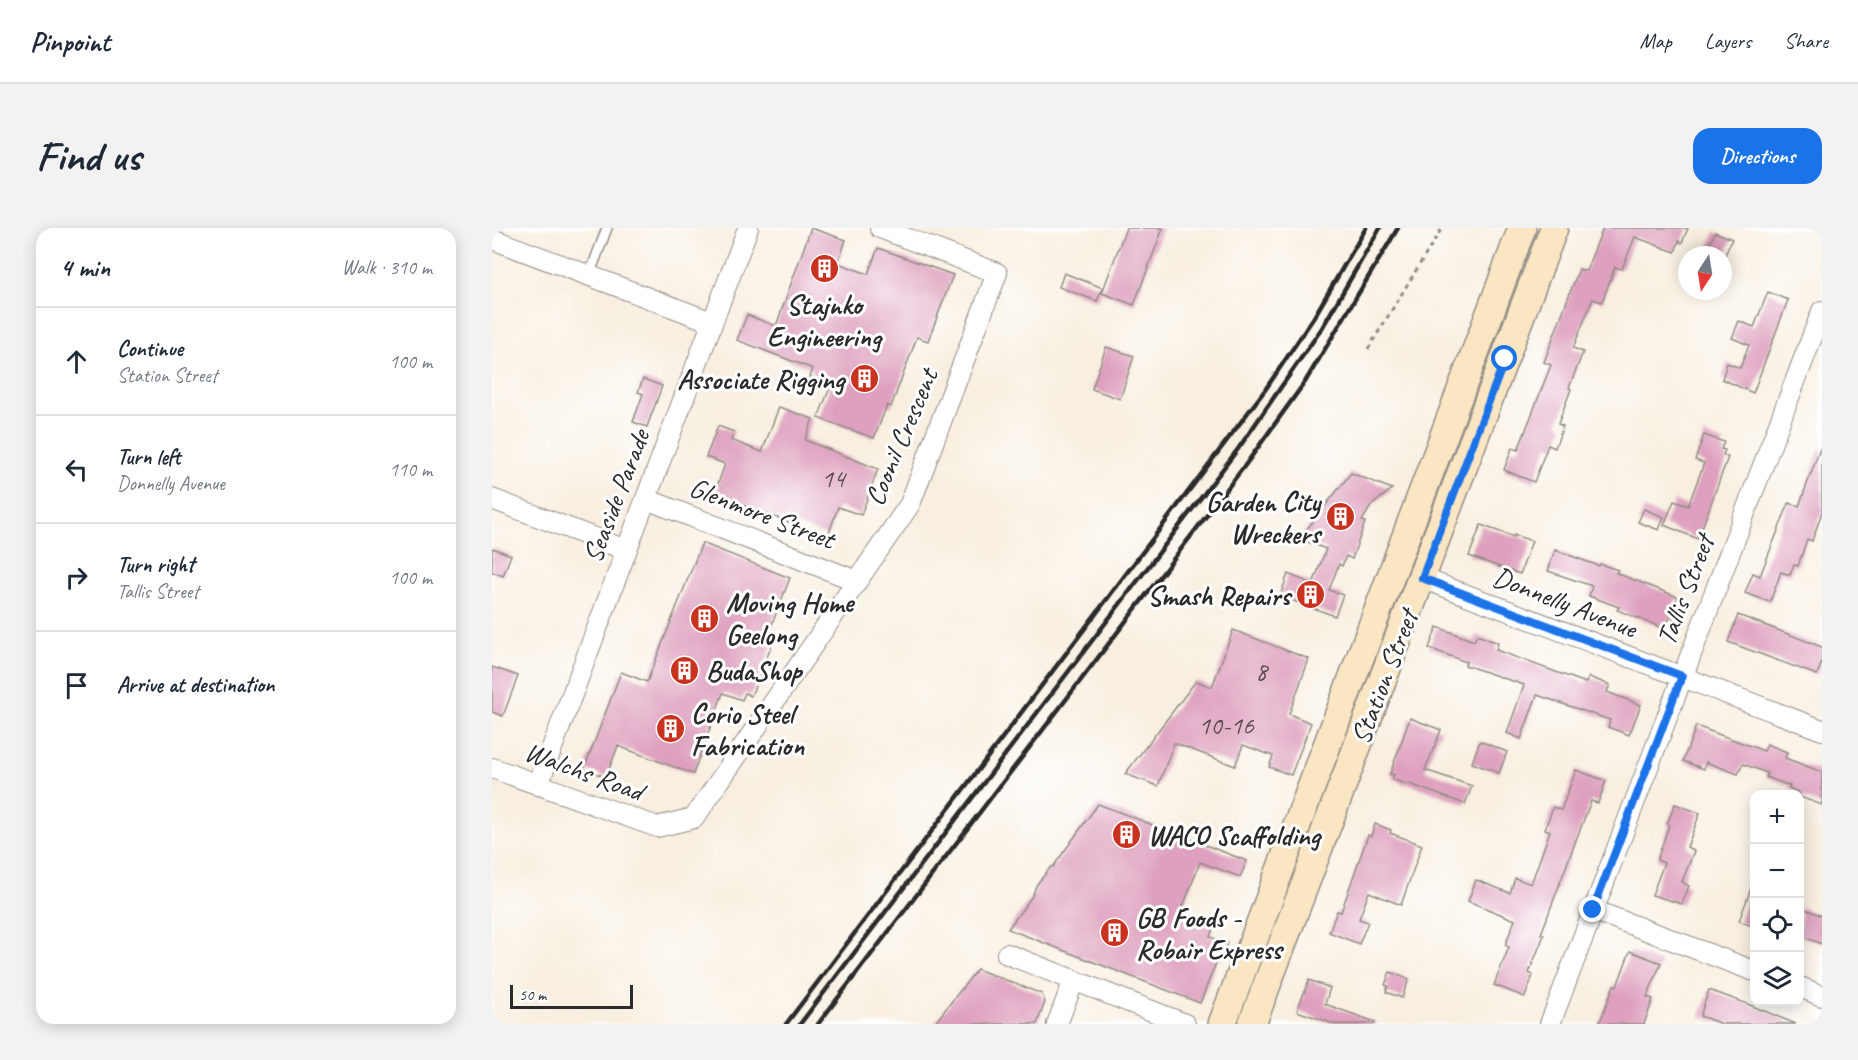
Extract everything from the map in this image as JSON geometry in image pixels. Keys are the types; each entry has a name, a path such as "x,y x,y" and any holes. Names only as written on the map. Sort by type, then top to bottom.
{"main road":[{"name":"Station Street","path":"1222,1024 1522,228"},
{"name":"Station Street","path":"1252,1024 1554,228"}],"street":[{"name":"Seaside Parade","path":"538,785 748,228"},
{"name":"Coonil Crescent","path":"657,827 694,818 910,504 997,273 880,228"},
{"path":"492,239 712,322"},
{"name":"Tallis Street","path":"1550,1024 1822,311"},
{"path":"492,499 626,550"},
{"name":"Glenmore Street","path":"646,499 857,581"},
{"name":"Donnelly Avenue","path":"1422,578 1822,730"},
{"name":"Walchs Road","path":"492,768 657,827"},
{"path":"1593,910 1750,968"},
{"path":"1006,954 1185,1024"},
{"path":"1057,1024 1074,980"},
{"path":"1804,989 1822,996"}],"lane":[{"path":"589,276 607,228"}],"path":[{"path":"1368,350 1442,228"}],"building":[{"path":"811,228 846,240 838,263 868,274 878,248 953,275 928,341 917,337 891,407 887,405 874,438 818,418 831,385 810,377 813,369 737,340 747,315 776,326"},
{"path":"1126,228 1163,228 1134,305 1102,293"},
{"path":"1603,228 1688,228 1682,243 1679,241 1675,252 1635,237 1622,269 1615,267 1602,302 1593,299 1573,348 1583,352 1558,424 1563,426 1555,448 1548,445 1534,482 1504,470 1512,448 1518,450 1551,365 1544,362 1579,269 1586,271"},
{"path":"1715,232 1732,239 1729,246 1709,246"},
{"path":"1064,273 1103,288 1097,301 1059,287"},
{"path":"1768,292 1788,300 1753,393 1722,379 1727,363 1740,368 1749,345 1732,338 1739,321 1754,327"},
{"path":"1106,347 1134,356 1120,399 1092,389"},
{"path":"643,379 662,386 647,427 633,422 643,394 638,392"},
{"path":"779,407 813,419 805,440 878,469 861,515 838,507 828,536 714,495 725,464 706,457 718,426 734,432 731,440 762,452"},
{"path":"1704,435 1724,442 1721,449 1725,450 1723,455 1728,457 1698,539 1664,525 1674,501 1688,506 1704,463 1695,460"},
{"path":"1820,449 1822,449 1822,512 1812,541 1807,539 1798,566 1794,565 1790,575 1781,572 1770,602 1745,593 1753,573 1760,576 1789,503 1799,506"},
{"name":"Garden City Wreckers","path":"1351,473 1392,489 1371,506 1362,521 1365,522 1352,559 1346,556 1342,566 1339,564 1329,590 1343,595 1335,616 1280,596 1288,574 1313,584 1326,549 1299,539"},
{"path":"1644,509 1664,517 1659,530 1638,522"},
{"path":"1481,525 1532,541 1520,574 1469,556"},
{"path":"702,543 790,578 765,642 772,645 751,696 745,693 742,700 723,693 693,774 618,746 606,777 584,769 621,672 647,682"},
{"path":"492,548 511,555 503,576 492,572"},
{"path":"1555,550 1599,566 1600,564 1618,570 1616,573 1678,597 1674,605 1681,607 1676,619 1670,617 1665,629 1617,610 1619,607 1589,596 1592,586 1548,571"},
{"path":"1738,615 1822,647 1822,662 1817,675 1728,642"},
{"path":"1437,627 1474,641 1477,635 1498,643 1496,650 1586,683 1589,677 1610,685 1607,692 1641,705 1629,735 1608,727 1610,720 1537,695 1521,739 1507,733 1524,685 1465,665 1466,662 1429,648"},
{"path":"1233,630 1309,659 1289,714 1311,723 1291,775 1269,767 1273,756 1243,745 1235,766 1174,743 1158,786 1125,774 1196,681 1212,687"},
{"path":"492,667 518,676 503,716 492,712"},
{"path":"1410,718 1441,730 1425,770 1472,786 1465,804 1392,779 1394,775 1390,774"},
{"path":"1696,726 1764,751 1767,744 1787,752 1785,758 1822,772 1822,805 1804,798 1804,790 1789,788 1790,786 1766,777 1767,773 1743,764 1738,774 1706,762 1704,769 1683,761"},
{"path":"1480,741 1507,752 1499,773 1472,763"},
{"path":"1576,770 1606,781 1598,803 1591,801 1576,840 1541,934 1544,935 1529,973 1533,975 1525,997 1494,985 1509,947 1505,945 1515,920 1468,901 1476,880 1510,893 1515,878 1531,884 1550,831 1545,829 1553,807 1561,810"},
{"path":"1098,804 1247,861 1240,877 1200,862 1180,915 1213,928 1210,937 1227,943 1222,959 1218,958 1200,1003 1008,929 1032,896 1037,884 1053,867"},
{"path":"1675,804 1700,813 1687,847 1694,851 1682,882 1689,886 1682,904 1652,895 1664,863 1657,860"},
{"path":"1375,824 1391,830 1390,833 1422,845 1401,905 1369,892 1359,919 1368,922 1359,944 1329,932 1337,911 1341,912 1368,835 1371,836"},
{"path":"1750,891 1750,925 1739,921"},
{"path":"1804,909 1822,916 1822,944 1804,937"},
{"path":"1630,951 1661,963 1647,997 1653,999 1644,1024 1599,1024 1614,985 1617,986"},
{"path":"977,969 1042,994 1045,1002 1037,1024 934,1024"},
{"path":"1390,972 1409,979 1402,998 1386,992 1388,986 1385,985"},
{"path":"1309,980 1330,988 1325,1004 1375,1022 1375,1024 1334,1024 1297,1011"},
{"path":"1709,990 1796,1024 1722,1024 1700,1016"}],"railway":[{"path":"786,1024 1265,390 1314,317 1366,228"},
{"path":"800,1024 1238,449 1322,328 1380,228"},
{"path":"818,1024 1246,464 1305,382 1398,228"}],"place":[{"name":"Stajnko Engineering","path":"824,268"},
{"name":"Associate Rigging","path":"865,379"},
{"name":"Garden City Wreckers","path":"1341,517"},
{"name":"Smash Repairs","path":"1311,595"},
{"name":"Moving Home Geelong","path":"705,618"},
{"name":"BudaShop","path":"685,670"},
{"name":"Corio Steel Fabrication","path":"670,729"},
{"name":"WACO Scaffolding","path":"1127,835"},
{"name":"GB Foods - Robair Express","path":"1115,933"}],"route":[{"path":"1505,359 1422,578 1682,676 1593,910"}]}
